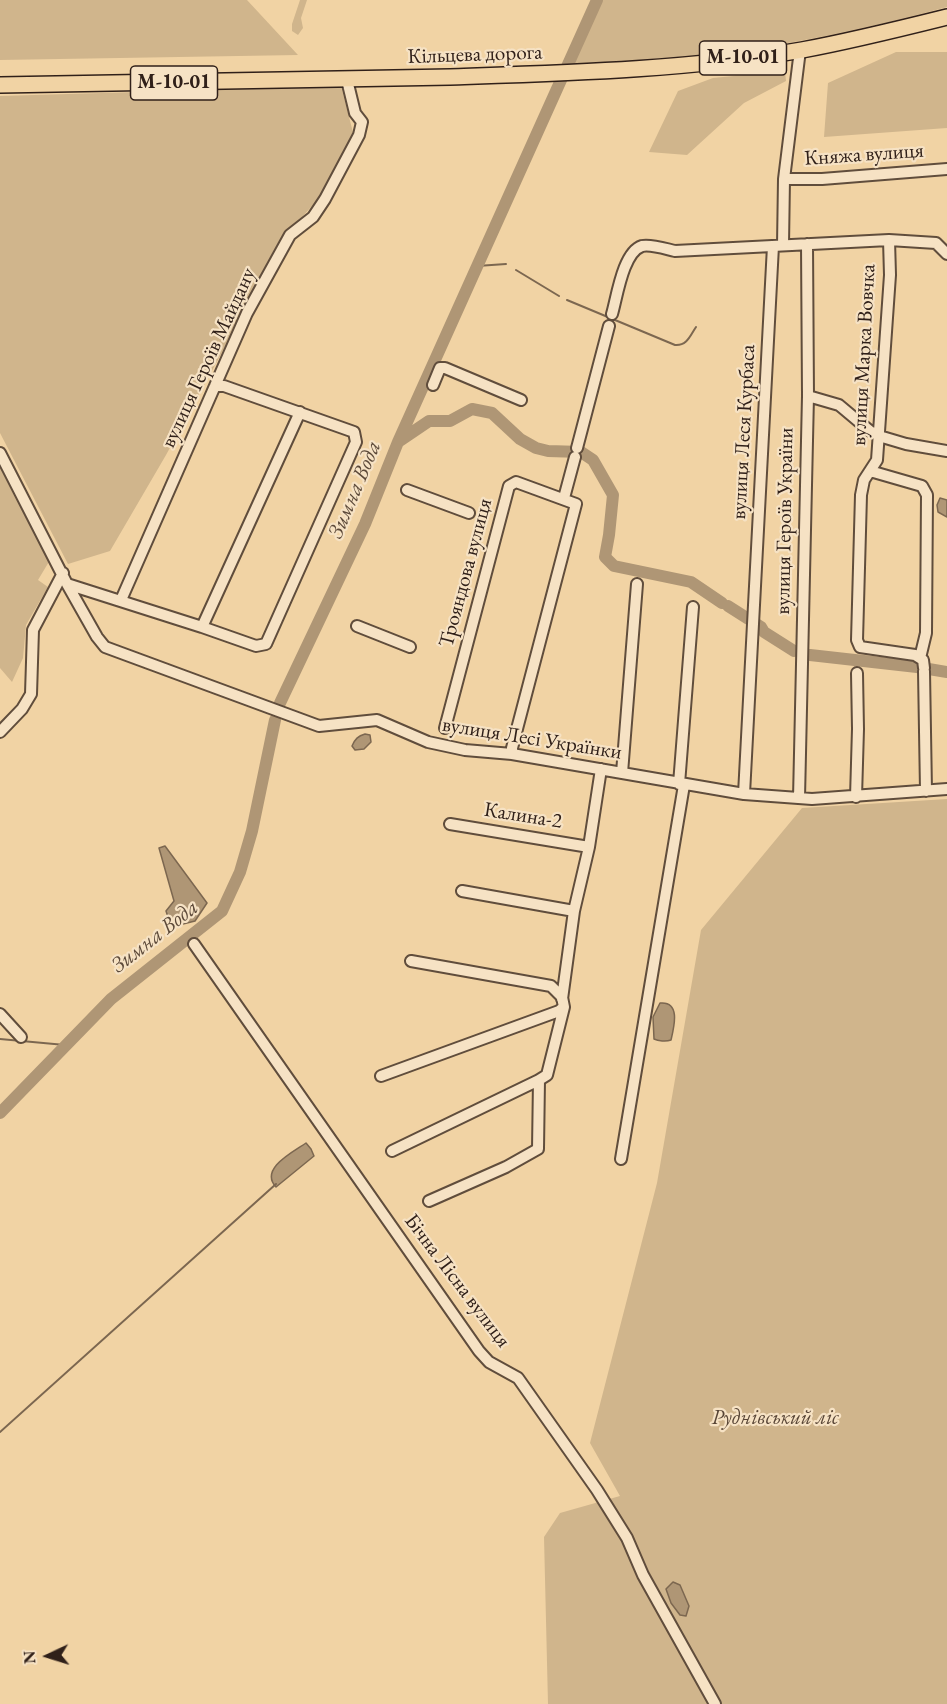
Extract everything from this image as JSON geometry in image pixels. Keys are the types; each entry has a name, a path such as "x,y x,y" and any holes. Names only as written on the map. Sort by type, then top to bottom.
{"highway":[{"name":"Кільцева дорога","path":"0,85 347,80 544,74 680,66 800,50 947,17"}],"street":[{"name":"вулиця Леся Курбаса","path":"744,794 778,246 800,50"},
{"name":"вулиця Героїв Майдану","path":"121,600 247,313 290,235 313,217 325,199 359,135 362,122 354,113 347,80"},
{"name":"Княжа вулиця","path":"784,179 822,179 947,169"},
{"path":"612,314 627,259 636,249 645,246 675,251 889,240 942,242 947,254"},
{"name":"вулиця Марка Вовчка","path":"889,240 890,275 877,460 864,480 861,495 857,640 860,647 915,655 923,666"},
{"name":"вулиця Героїв України","path":"799,798 808,396 807,244"},
{"path":"512,754 576,504 564,498 609,326"},
{"path":"433,385 440,368 445,368 520,400"},
{"path":"67,584 256,646 266,644 356,442 354,432 224,386 215,386"},
{"path":"808,396 838,405 879,436 906,444 947,451"},
{"path":"202,627 300,412"},
{"name":"вулиця Лесі Українки","path":"0,453 67,584 105,647 319,726 377,720 428,742 465,750 512,754 744,794 799,798 856,797 947,789"},
{"path":"870,471 922,486 927,495 926,633 923,666 926,791"},
{"name":"Трояндова вулиця","path":"445,728 509,486 516,482 564,498"},
{"path":"407,490 469,513"},
{"path":"0,732 22,709 31,694 33,630 63,573"},
{"path":"622,772 636,584"},
{"path":"621,1159 682,784 693,607"},
{"path":"357,626 410,647"},
{"path":"856,797 857,674"},
{"path":"392,1151 547,1075 562,1005 574,911 601,769"},
{"name":"Калина-2","path":"450,824 588,847"},
{"path":"462,891 574,911"},
{"name":"Бічна Лісна вулиця","path":"194,944 478,1351 489,1362 518,1378 597,1490 627,1538 643,1575 715,1704"},
{"path":"411,960 551,986 562,1005"},
{"path":"381,1077 562,1005"},
{"path":"0,1014 21,1037"},
{"path":"429,1201 506,1167 538,1149 539,1080"}],"green space":[{"path":"0,0 247,0 298,55 0,60"},
{"path":"300,0 307,0 301,18 303,28 298,35 292,31 292,24"},
{"path":"600,0 947,0 947,7 857,29 736,52 672,59 572,64"},
{"path":"896,52 947,52 947,128 824,137 828,83"},
{"path":"785,71 786,81 744,103 687,155 649,152 678,91 713,78"},
{"path":"341,86 356,144 328,188 286,235 166,455 110,551 68,564 0,433 0,96"},
{"path":"0,458 53,555 38,580 48,587 26,625 23,658 12,682 0,668"},
{"name":"Руднівський ліс","path":"947,799 947,1704 548,1704 544,1537 560,1513 620,1496 590,1443 657,1183 701,930 802,808"}],"shaded area":[{"path":"940,498 947,500 947,517 938,512 937,505"},
{"path":"365,734 370,735 371,742 364,749 355,750 352,746 354,741"},
{"path":"165,846 207,903 195,921 175,926 168,917 166,911 174,901 159,848"},
{"path":"660,1003 667,1003 674,1010 674,1028 669,1041 654,1039 653,1017"},
{"path":"306,1143 314,1156 276,1187 272,1180 275,1168 286,1156"},
{"path":"673,1582 680,1585 689,1606 686,1616 680,1615 671,1603 666,1589"}],"waterway":[{"path":"398,442 597,0"},
{"path":"477,266 506,264"},
{"path":"516,270 559,296"},
{"path":"567,300 675,345 685,342 696,327"},
{"name":"Зимна Вода","path":"280,703 365,524 398,442 429,421 450,421 472,409 492,413 520,439 536,448 548,451 581,452 593,460 613,495 605,557 614,566 691,582 722,603"},
{"name":"Зимна Вода","path":"728,606 794,651"},
{"name":"Зимна Вода","path":"810,655 947,672"},
{"name":"Зимна Вода","path":"0,1113 111,999 222,911 240,872 252,831 275,720"},
{"path":"0,1039 65,1045"},
{"path":"0,1432 276,1184"}]}
